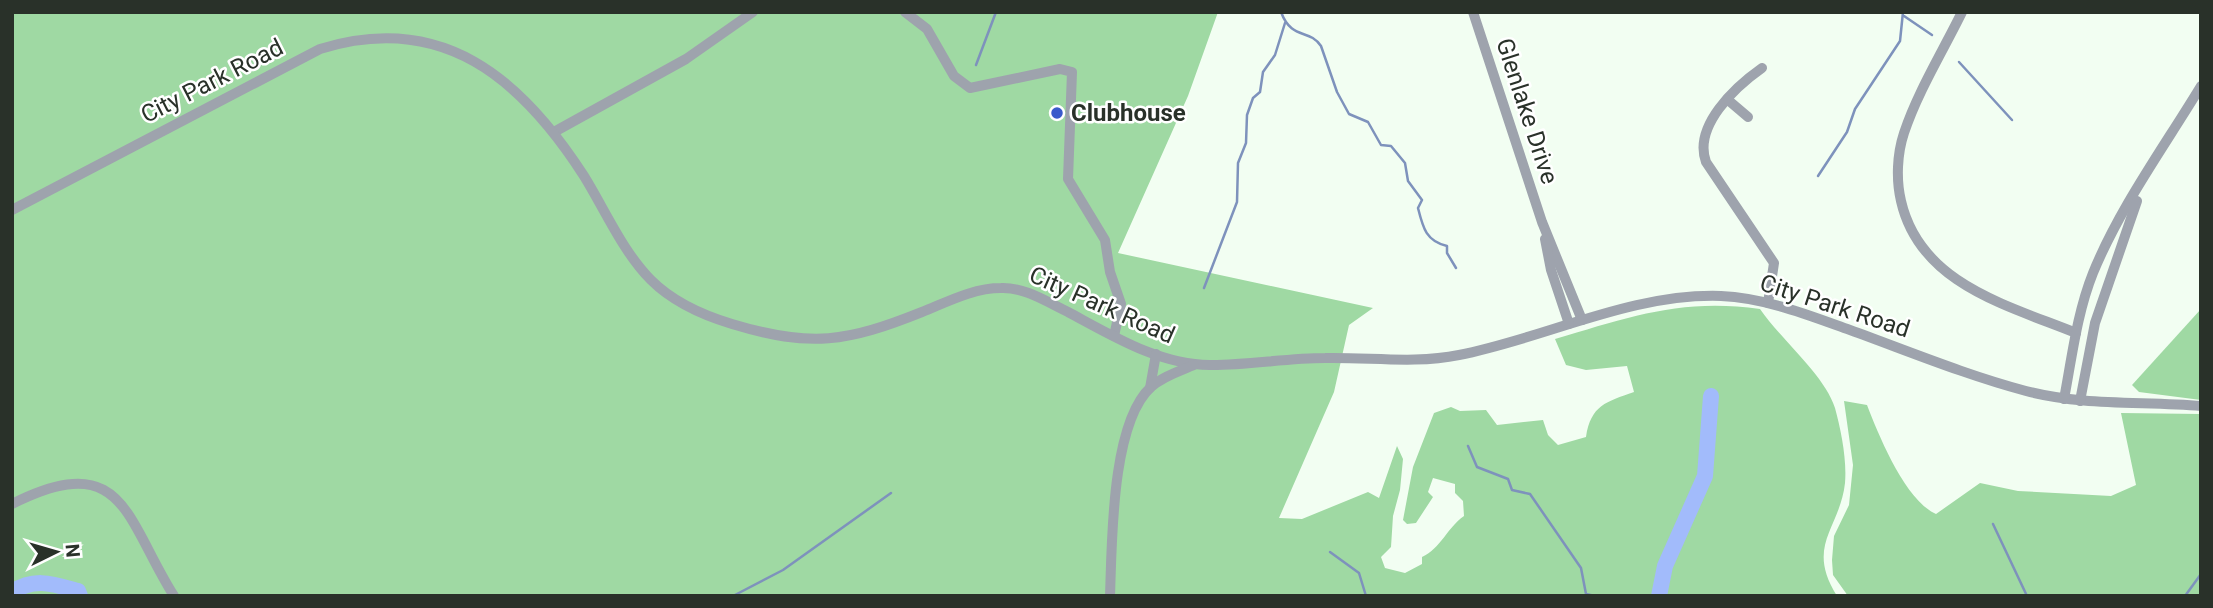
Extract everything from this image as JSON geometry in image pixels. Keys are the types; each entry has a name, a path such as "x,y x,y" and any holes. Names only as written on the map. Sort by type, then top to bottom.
{"street":[{"path":"554,132 686,59 753,12"},
{"path":"905,12 927,29 954,76 963,86 977,89 1060,69 1072,72 1069,179 1105,240 1110,272 1121,304 1114,336"},
{"name":"Glenlake Drive","path":"1473,12 1542,222 1582,320"},
{"path":"1962,12 1904,131 1898,170 1903,209 1910,230 1923,250 1968,288 2076,333"},
{"name":"City Park Road","path":"12,210 314,52 357,40 410,38 461,54 512,88 554,132 651,280 689,308 708,317 796,339 834,340 884,327 968,294 1007,288 1034,295 1156,354 1194,365 1324,358 1438,359 1485,349 1582,320 1686,298 1726,296 1794,309 2002,384 2064,399 2201,406"},
{"path":"1762,68 1748,78 1709,122 1702,150 1706,162 1774,263 1768,303"},
{"path":"2064,399 2076,333 2093,274 2116,226 2201,86"},
{"path":"1728,100 1748,117"},
{"path":"2080,401 2095,323 2146,178"},
{"name":"Glenlake Drive","path":"1542,222 1551,270 1569,324"},
{"path":"1110,596 1115,498 1125,439 1133,415 1150,387 1156,354"},
{"path":"1150,387 1194,365"},
{"path":"12,504 59,484 89,483 102,488 125,506 174,596"}],"green space":[{"path":"12,12 1218,12 1188,96 1118,253 1373,308 1349,325 1334,392 1279,518 1302,519 1368,492 1379,498 1397,446 1403,459 1400,490 1393,516 1391,547 1381,557 1385,568 1405,573 1422,564 1422,557 1464,516 1463,501 1455,493 1455,484 1433,478 1428,492 1433,497 1416,523 1407,524 1403,520 1413,467 1434,413 1451,407 1460,411 1486,410 1497,425 1543,420 1548,435 1558,445 1586,437 1588,426 1601,406 1634,392 1627,366 1586,370 1566,365 1555,339 1632,317 1680,308 1732,306 1760,309 1822,383 1835,408 1843,445 1845,483 1842,499 1827,538 1824,563 1837,596 12,596"},
{"path":"2201,309 2201,400 2139,392 2132,385"},
{"path":"1844,401 1867,405 1904,482 1925,507 1936,514 1980,483 2018,491 2111,496 2136,485 2121,413 2201,414 2201,596 1848,596 1833,575 1832,560 1834,536 1849,505 1853,465"}],"waterway":[{"path":"976,65 996,12"},
{"path":"1281,12 1290,27 1311,37 1321,46 1337,92 1349,114 1368,122 1381,145 1391,146 1405,163 1408,181 1422,200 1418,208 1424,227 1434,241 1447,246 1447,253 1456,268"},
{"path":"1818,176 1847,132 1855,109 1900,41 1903,12"},
{"path":"1904,16 1932,35"},
{"path":"1204,288 1237,202 1238,163 1246,143 1247,115 1253,98 1260,92 1263,72 1275,55 1285,23"},
{"path":"1959,62 2012,120"},
{"path":"1659,596 1665,566 1705,476 1711,396"},
{"path":"1468,446 1477,467 1508,479 1512,490 1530,494 1581,568 1586,594 1595,596"},
{"path":"733,596 783,570 891,493"},
{"path":"1993,524 2027,596"},
{"path":"1330,552 1359,573 1366,596"},
{"path":"2185,596 2201,574"},
{"path":"12,592 20,587 44,583 78,591 80,596"}],"place":[{"name":"Clubhouse","path":"1057,113"}]}
